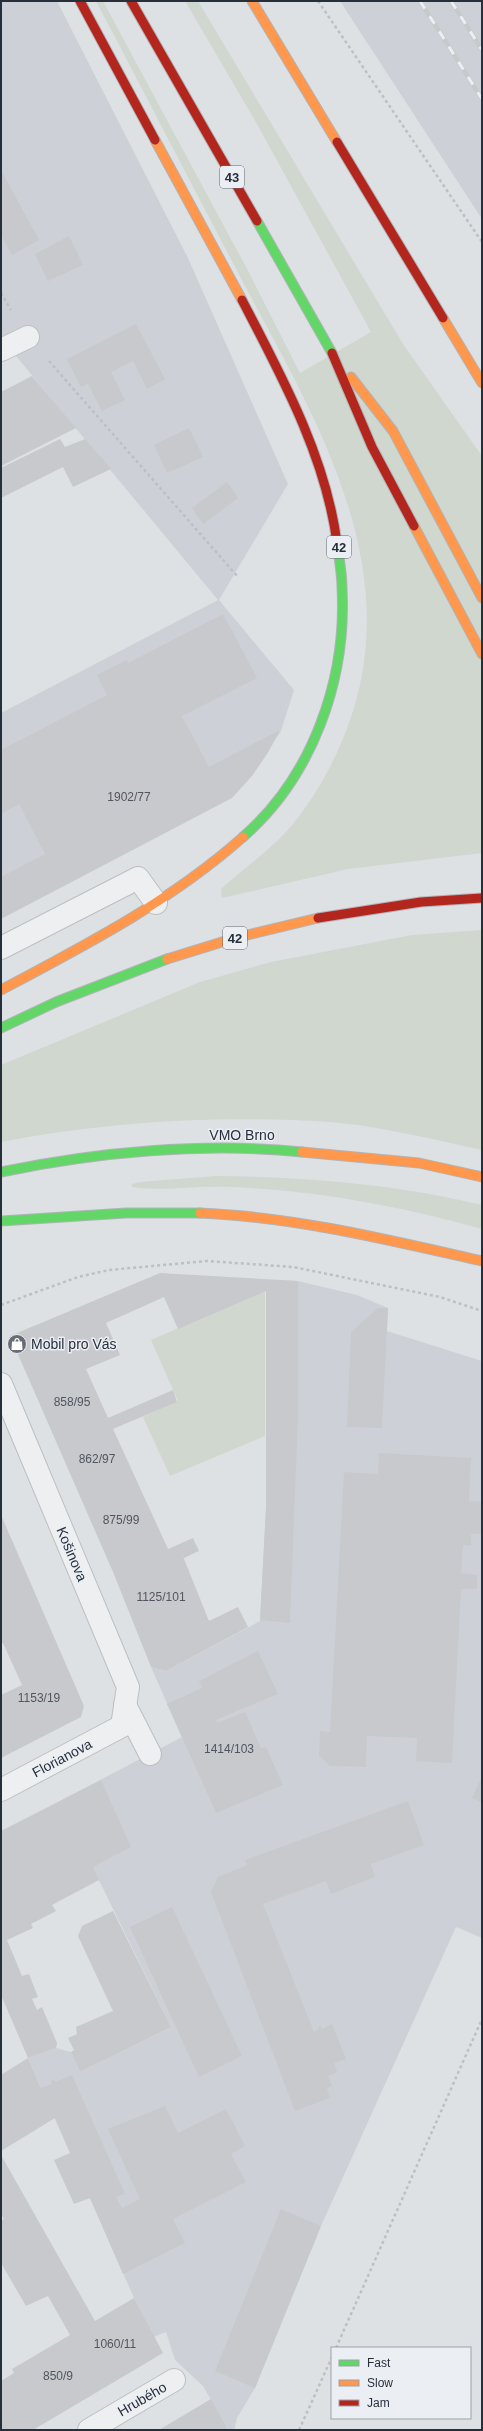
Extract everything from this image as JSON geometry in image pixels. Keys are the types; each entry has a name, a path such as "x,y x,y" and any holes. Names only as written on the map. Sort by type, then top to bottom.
{"highway":[{"name":"42","path":"1,990 156,903 215,862 252,830 278,801 303,763 321,724 334,686 341,644 344,600 342,562 329,500 318,467 280,372 80,1"},
{"name":"43","path":"131,1 333,354"},
{"path":"252,1 482,383"},
{"path":"432,300 467,340"},
{"path":"333,354 393,431 482,598"},
{"path":"333,354 372,447 482,654"},
{"name":"42","path":"1,1028 84,989 137,968 230,940 299,922 380,908 482,898"},
{"name":"VMO Brno","path":"1,1172 64,1159 176,1150 276,1148 419,1163 482,1177"},
{"path":"1,1221 154,1211 251,1216 335,1227 482,1261"}],"street":[{"path":"1,350 28,337"},
{"path":"1,948 138,878 156,903"},
{"name":"Košinova","path":"1,1384 128,1687 124,1716"},
{"path":"124,1716 150,1754"},
{"name":"Florianova","path":"1,1790 124,1716"},
{"name":"Hrubého","path":"89,2430 174,2380"}],"path":[{"path":"318,1 482,242"},
{"path":"1,293 28,337 238,577"},
{"path":"1,1305 78,1276 109,1270 207,1261 293,1267 440,1297 482,1311"},
{"path":"336,2347 482,2019"},
{"path":"299,2430 331,2359"}],"shaded area":[{"path":"1,1 57,1 188,258 288,484 219,600 294,690 281,731 260,764 1,918 1,713 218,600 1,338"},
{"path":"96,1 103,1 246,267 300,373 371,332 257,124 185,1 198,1 403,344 482,456 482,853 348,869 222,898 221,889 276,842 292,825 318,788 339,748 360,687 367,626 363,567 349,509 328,452 303,395"},
{"path":"340,1 482,1 482,219"},
{"path":"482,930 482,1150 399,1132 357,1125 315,1121 236,1119 118,1125 40,1135 1,1142 1,1065 200,982 271,962 412,935"},
{"path":"216,1176 283,1178 350,1183 449,1198 482,1205 482,1229 388,1206 357,1200 293,1192 217,1187 156,1189 132,1187 132,1184 140,1182"},
{"path":"266,1280 298,1281 357,1295 388,1308 387,1331 482,1361 482,1938 456,1927 321,2226 255,2388 237,2418 234,2430 228,2430 203,2386 175,2360 166,2332 154,2337 134,2298 28,2058 56,2048 71,2052 80,2072 171,2027 60,1801 182,1737 151,1667 166,1671 260,1621 266,1508"},
{"path":"265,1291 265,1436 170,1476 143,1417 178,1401 151,1340"}],"building":[{"path":"1,170 39,240 12,255 1,235"},
{"path":"69,236 83,265 48,281 35,254"},
{"path":"136,324 165,379 147,389 133,361 111,372 125,400 102,411 88,384 81,387 67,359"},
{"path":"32,376 76,428 1,466 1,392"},
{"path":"189,428 203,457 167,473 154,445"},
{"path":"60,439 65,447 85,439 111,469 73,487 63,467 1,498 1,468"},
{"path":"227,482 238,498 203,524 192,508"},
{"path":"223,614 257,678 182,716 209,767 280,730 267,754 252,776 232,798 1,919 1,877 45,854 19,804 1,814 1,750 107,695 97,675 127,660 128,663"},
{"path":"160,1273 298,1281 298,1416 290,1623 260,1620 266,1508 266,1291 178,1329 164,1297 106,1323 120,1355 86,1369 108,1418 173,1390 177,1402 113,1429 168,1549 193,1538 199,1551 184,1558 182,1554 209,1621 238,1607 248,1627 166,1671 151,1667 113,1572 10,1336"},
{"path":"378,1308 388,1308 382,1428 347,1427 351,1332"},
{"path":"379,1453 471,1458 469,1501 482,1502 482,1534 471,1534 471,1546 463,1545 461,1573 477,1575 477,1589 461,1589 452,1763 416,1761 417,1738 367,1736 366,1767 330,1766 319,1756 320,1731 330,1732 344,1472 378,1474"},
{"path":"1,1515 84,1706 81,1717 1,1758 1,1695 22,1685 3,1643 1,1644"},
{"path":"258,1651 278,1694 216,1720 217,1723 245,1712 261,1748 266,1747 283,1785 216,1813 167,1704 202,1688 199,1681"},
{"path":"482,1776 482,1803 472,1798"},
{"path":"101,1780 131,1847 93,1867 99,1880 52,1905 56,1911 31,1924 33,1928 7,1940 22,1976 29,1974 38,1997 32,1999 37,2010 42,2007 57,2043 56,2048 28,2058 1,1995 1,1831"},
{"path":"408,1801 424,1845 371,1864 375,1877 331,1894 326,1881 263,1904 314,2032 319,2029 318,2027 321,2026 322,2029 332,2024 346,2059 334,2063 337,2072 328,2076 332,2086 327,2088 330,2098 295,2111 211,1892 218,1877 247,1865 245,1860"},
{"path":"172,1907 242,2056 199,2077 130,1927"},
{"path":"113,1911 171,2027 80,2072 71,2052 74,2050 68,2038 77,2034 76,2027 113,2011 78,1936 82,1926"},
{"path":"28,2058 41,2088 52,2084 51,2081 54,2079 55,2082 72,2075 125,2194 116,2197 122,2208 140,2199 108,2129 165,2106 178,2133 226,2109 245,2146 231,2154 246,2182 173,2219 185,2243 123,2274 90,2198 74,2204 54,2160 70,2153 55,2118 1,2151 1,2075"},
{"path":"1,2155 95,2321 134,2298 163,2353 33,2430 1,2430 1,2381 14,2373 12,2369 70,2335 48,2296 26,2306 1,2263 1,2221 4,2219 1,2214"},
{"path":"281,2209 321,2226 255,2388 215,2371"},
{"path":"211,2399 228,2430 159,2430 179,2418"}],"railway":[{"path":"420,1 482,99"},
{"path":"451,1 482,50"}],"traffic: fast":[{"path":"257,221 332,353"},
{"path":"243,837 268,813 289,785 321,724 331,691 338,657 342,622 342,582 337,543"},
{"path":"1,1028 56,1002 167,959"},
{"path":"1,1172 75,1159 151,1151 227,1148 302,1152"},
{"path":"1,1221 126,1213 200,1213"}],"traffic: slow":[{"path":"252,1 337,142"},
{"path":"155,140 242,300"},
{"path":"443,318 482,383"},
{"path":"351,377 393,431 482,598"},
{"path":"414,526 482,654"},
{"path":"1,990 127,921 187,882 243,837"},
{"path":"167,959 235,938 318,918"},
{"path":"302,1152 419,1163 482,1177"},
{"path":"200,1213 236,1215 307,1224 482,1261"}],"traffic: jam":[{"path":"80,1 155,140"},
{"path":"131,1 257,221"},
{"path":"337,142 443,318"},
{"path":"242,300 300,417 323,479 337,543"},
{"path":"332,353 372,447 414,526"},
{"path":"318,918 421,902 482,898"}],"place":[{"name":"Mobil pro Vás","path":"17,1344"}]}
